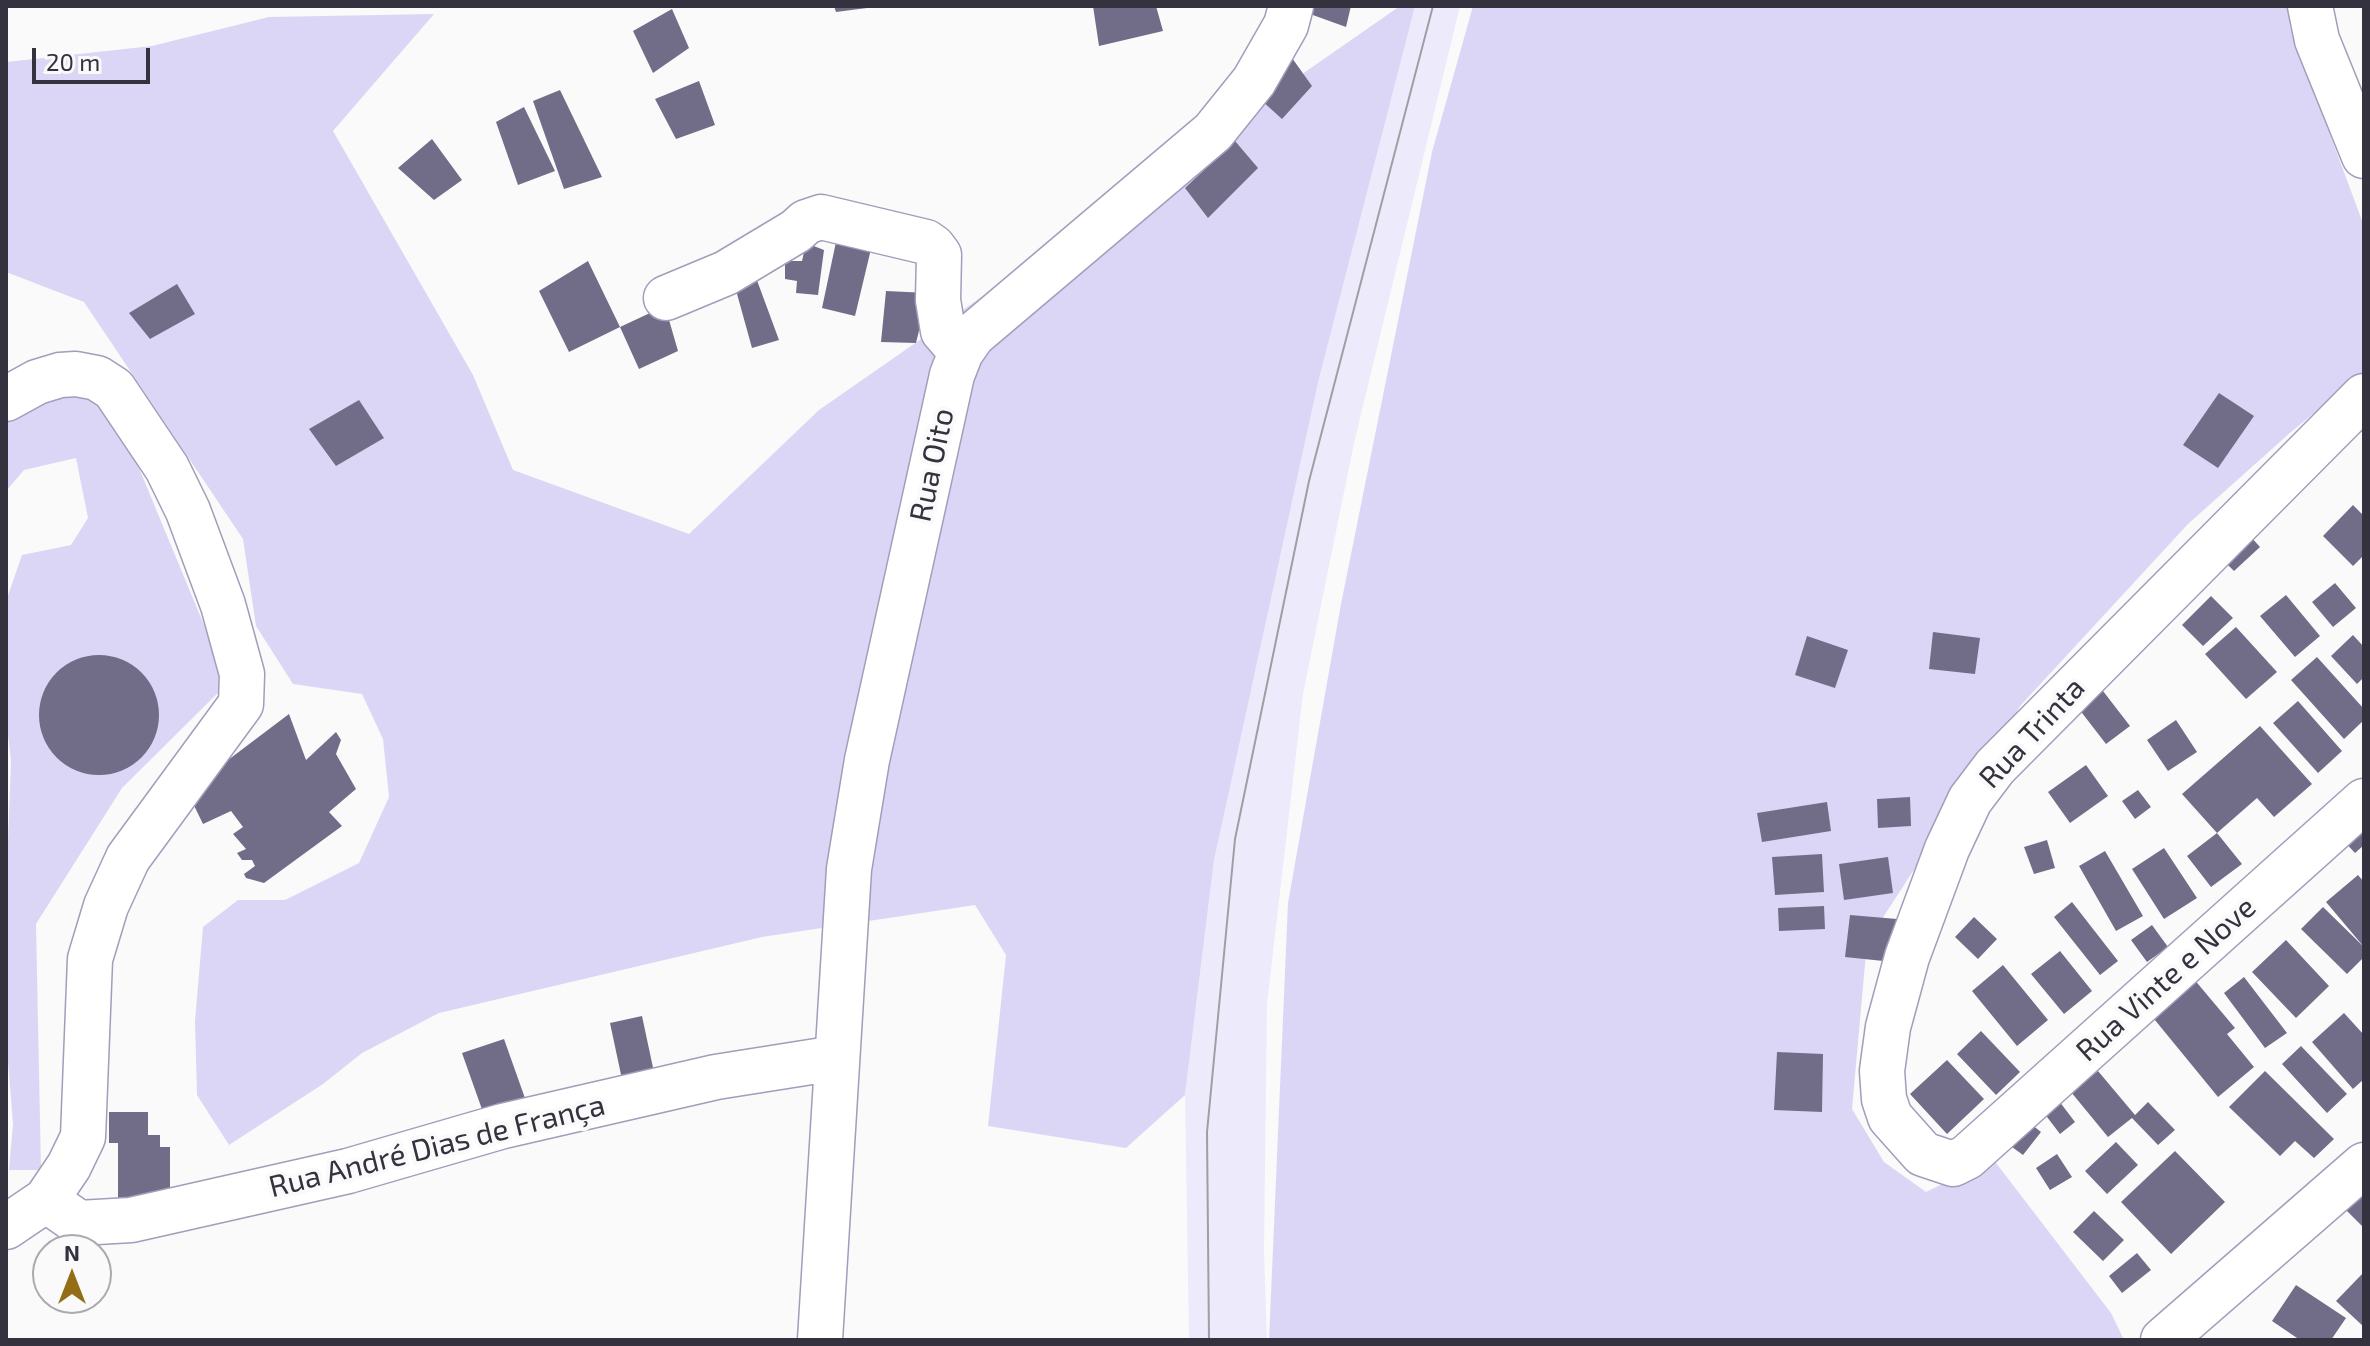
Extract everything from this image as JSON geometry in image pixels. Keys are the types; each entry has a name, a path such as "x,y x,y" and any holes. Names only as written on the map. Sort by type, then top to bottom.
{"street":[{"name":"Rua Oito","path":"820,1340 849,869 867,760 952,375 961,352 973,335 1213,132 1254,81 1286,25 1291,6"},
{"path":"2310,6 2317,40 2364,156"},
{"path":"666,298 726,273 806,222 821,217 926,242 933,247 939,255 938,300 943,331 961,352"},
{"path":"6,399 37,382 60,375 97,378 114,389 167,468 188,511 223,605 242,674 241,704 128,858 106,906 90,959 83,1137 69,1166 46,1200 6,1227"},
{"name":"Rua Trinta","path":"1967,1157 1953,1164 1923,1154 1890,1117 1884,1099 1882,1071 1888,1027 1907,957 1947,849 1970,800 1995,767 2364,396"},
{"name":"Rua Vinte e Nove","path":"1967,1157 2364,801"},
{"name":"Rua André Dias de França","path":"46,1200 79,1223 131,1220 348,1171 503,1126 716,1077 836,1058"},
{"path":"2163,1340 2364,1165"}],"shaded area":[{"path":"1400,6 1415,6 1318,382 1214,860 1185,1095 1126,1148 988,1126 1006,955 975,905 762,937 439,1013 362,1053 323,1084 229,1145 197,1095 195,1021 203,927 238,900 285,900 359,863 389,797 383,739 362,694 293,684 256,626 243,539 84,302 6,272 6,62 152,46 269,17 434,14 333,131 473,375 513,470 689,534 819,410"},
{"path":"1406,6 1460,6 1354,443 1303,694 1267,1004 1264,1249 1267,1340 1189,1340 1185,1095 1214,860 1262,591"},
{"path":"1473,6 2288,6 2290,27 2364,226 2364,372 2188,524 2021,705 1867,942 1852,1109 1884,1162 1926,1192 1993,1159 2111,1313 2124,1340 1269,1340 1288,903 1341,604 1432,152"},
{"path":"84,382 134,456 228,683 122,788 36,924 41,1170 9,1170 13,1124 6,1036 6,896 11,761 6,718 6,601 22,555 71,545 88,518 76,458 24,470 6,491 6,423"}],"building":[{"path":"834,6 866,6 867,8 836,12"},
{"path":"1093,6 1156,6 1163,31 1099,46"},
{"path":"1311,6 1351,6 1346,27 1310,14"},
{"path":"672,9 689,48 653,73 633,31"},
{"path":"1292,58 1312,86 1282,119 1260,99"},
{"path":"699,81 715,125 676,139 655,99"},
{"path":"560,90 602,177 564,189 533,101"},
{"path":"524,107 555,171 518,185 496,122"},
{"path":"432,139 462,180 434,200 398,168"},
{"path":"1235,141 1258,168 1208,218 1185,188"},
{"path":"836,242 871,249 855,316 822,308"},
{"path":"806,243 824,250 818,295 796,293 797,281 785,279 785,261 802,261"},
{"path":"588,261 620,327 569,352 539,291"},
{"path":"755,275 779,340 752,348 734,283"},
{"path":"177,284 195,314 150,339 129,313"},
{"path":"886,291 928,293 916,343 881,342"},
{"path":"665,306 678,351 639,369 620,327"},
{"path":"2219,393 2254,416 2218,468 2183,445"},
{"path":"359,400 384,438 336,466 309,429"},
{"path":"2353,505 2364,516 2364,555 2353,566 2323,536"},
{"path":"2250,536 2260,547 2234,571 2224,561"},
{"path":"2335,583 2356,608 2333,627 2312,602"},
{"path":"2286,595 2320,636 2295,657 2260,616"},
{"path":"2211,596 2233,618 2203,646 2182,625"},
{"path":"2236,627 2277,672 2246,699 2205,654"},
{"path":"1933,632 1980,638 1975,674 1929,669"},
{"path":"2353,635 2364,647 2364,677 2357,684 2331,656"},
{"path":"1807,636 1848,650 1835,688 1795,675"},
{"path":"99,655 122,659 142,672 155,692 159,715 155,738 142,758 122,771 99,775 76,771 56,758 43,738 39,715 43,692 56,672 76,659"},
{"path":"2317,657 2364,709 2364,720 2344,739 2291,680"},
{"path":"2103,691 2130,726 2106,744 2079,709"},
{"path":"2298,701 2342,751 2318,773 2273,723"},
{"path":"289,714 306,760 336,732 341,740 336,754 356,789 329,812 342,826 264,883 246,878 244,874 255,866 252,860 242,860 237,853 246,849 233,834 243,827 231,811 203,824 187,791"},
{"path":"2176,720 2197,752 2168,771 2147,740"},
{"path":"2260,726 2312,784 2274,817 2257,798 2217,833 2182,794"},
{"path":"2086,765 2108,796 2070,823 2048,792"},
{"path":"2138,790 2151,807 2135,819 2122,801"},
{"path":"1910,797 1911,826 1878,828 1877,799"},
{"path":"1827,802 1831,831 1762,842 1757,813"},
{"path":"2364,818 2364,845 2355,853 2341,838"},
{"path":"2217,833 2242,864 2211,887 2187,856"},
{"path":"2047,840 2055,868 2034,874 2024,847"},
{"path":"2164,848 2197,898 2164,919 2132,869"},
{"path":"2105,851 2143,916 2116,931 2079,866"},
{"path":"1822,854 1824,892 1775,895 1772,857"},
{"path":"1888,857 1893,893 1844,900 1839,864"},
{"path":"2358,875 2364,882 2364,947 2326,902"},
{"path":"2072,902 2118,961 2100,975 2054,917"},
{"path":"1824,906 1825,929 1779,931 1778,908"},
{"path":"2323,907 2364,947 2364,957 2347,974 2301,929"},
{"path":"1850,915 1897,919 1893,962 1845,957"},
{"path":"1974,917 1997,939 1978,959 1955,937"},
{"path":"2152,925 2168,947 2147,962 2131,940"},
{"path":"2286,940 2329,986 2296,1018 2252,972"},
{"path":"2060,951 2092,991 2064,1014 2031,974"},
{"path":"2003,965 2048,1020 2017,1046 1972,991"},
{"path":"2244,977 2287,1033 2265,1048 2224,993"},
{"path":"2193,978 2235,1028 2227,1034 2254,1067 2218,1097 2150,1014"},
{"path":"2344,1013 2364,1035 2364,1079 2353,1089 2312,1042"},
{"path":"642,1016 655,1077 623,1084 610,1023"},
{"path":"1981,1031 2020,1072 1996,1095 1957,1054"},
{"path":"504,1039 526,1101 484,1115 462,1053"},
{"path":"2301,1046 2347,1094 2327,1113 2282,1064"},
{"path":"1777,1052 1823,1054 1822,1112 1774,1110"},
{"path":"1947,1060 1984,1099 1947,1134 1910,1094"},
{"path":"2098,1071 2135,1115 2148,1102 2175,1130 2158,1145 2132,1118 2108,1137 2071,1092"},
{"path":"2265,1071 2334,1139 2314,1158 2295,1141 2280,1156 2229,1107"},
{"path":"2059,1101 2075,1122 2060,1134 2044,1113"},
{"path":"109,1112 148,1112 148,1135 160,1135 160,1147 170,1147 170,1211 118,1211 118,1143 109,1143"},
{"path":"2026,1120 2041,1132 2023,1155 2008,1144"},
{"path":"2116,1142 2138,1165 2107,1194 2085,1171"},
{"path":"2175,1151 2225,1202 2171,1254 2121,1202"},
{"path":"2057,1154 2072,1177 2050,1190 2036,1168"},
{"path":"2364,1179 2364,1228 2339,1203"},
{"path":"2094,1211 2124,1240 2103,1261 2073,1232"},
{"path":"2137,1253 2151,1270 2122,1293 2109,1276"},
{"path":"2364,1272 2364,1327 2336,1301"},
{"path":"2296,1285 2346,1318 2331,1340 2300,1340 2272,1321"}],"tram line":[{"path":"1209,1340 1207,1132 1235,839 1309,481 1433,6"}]}
